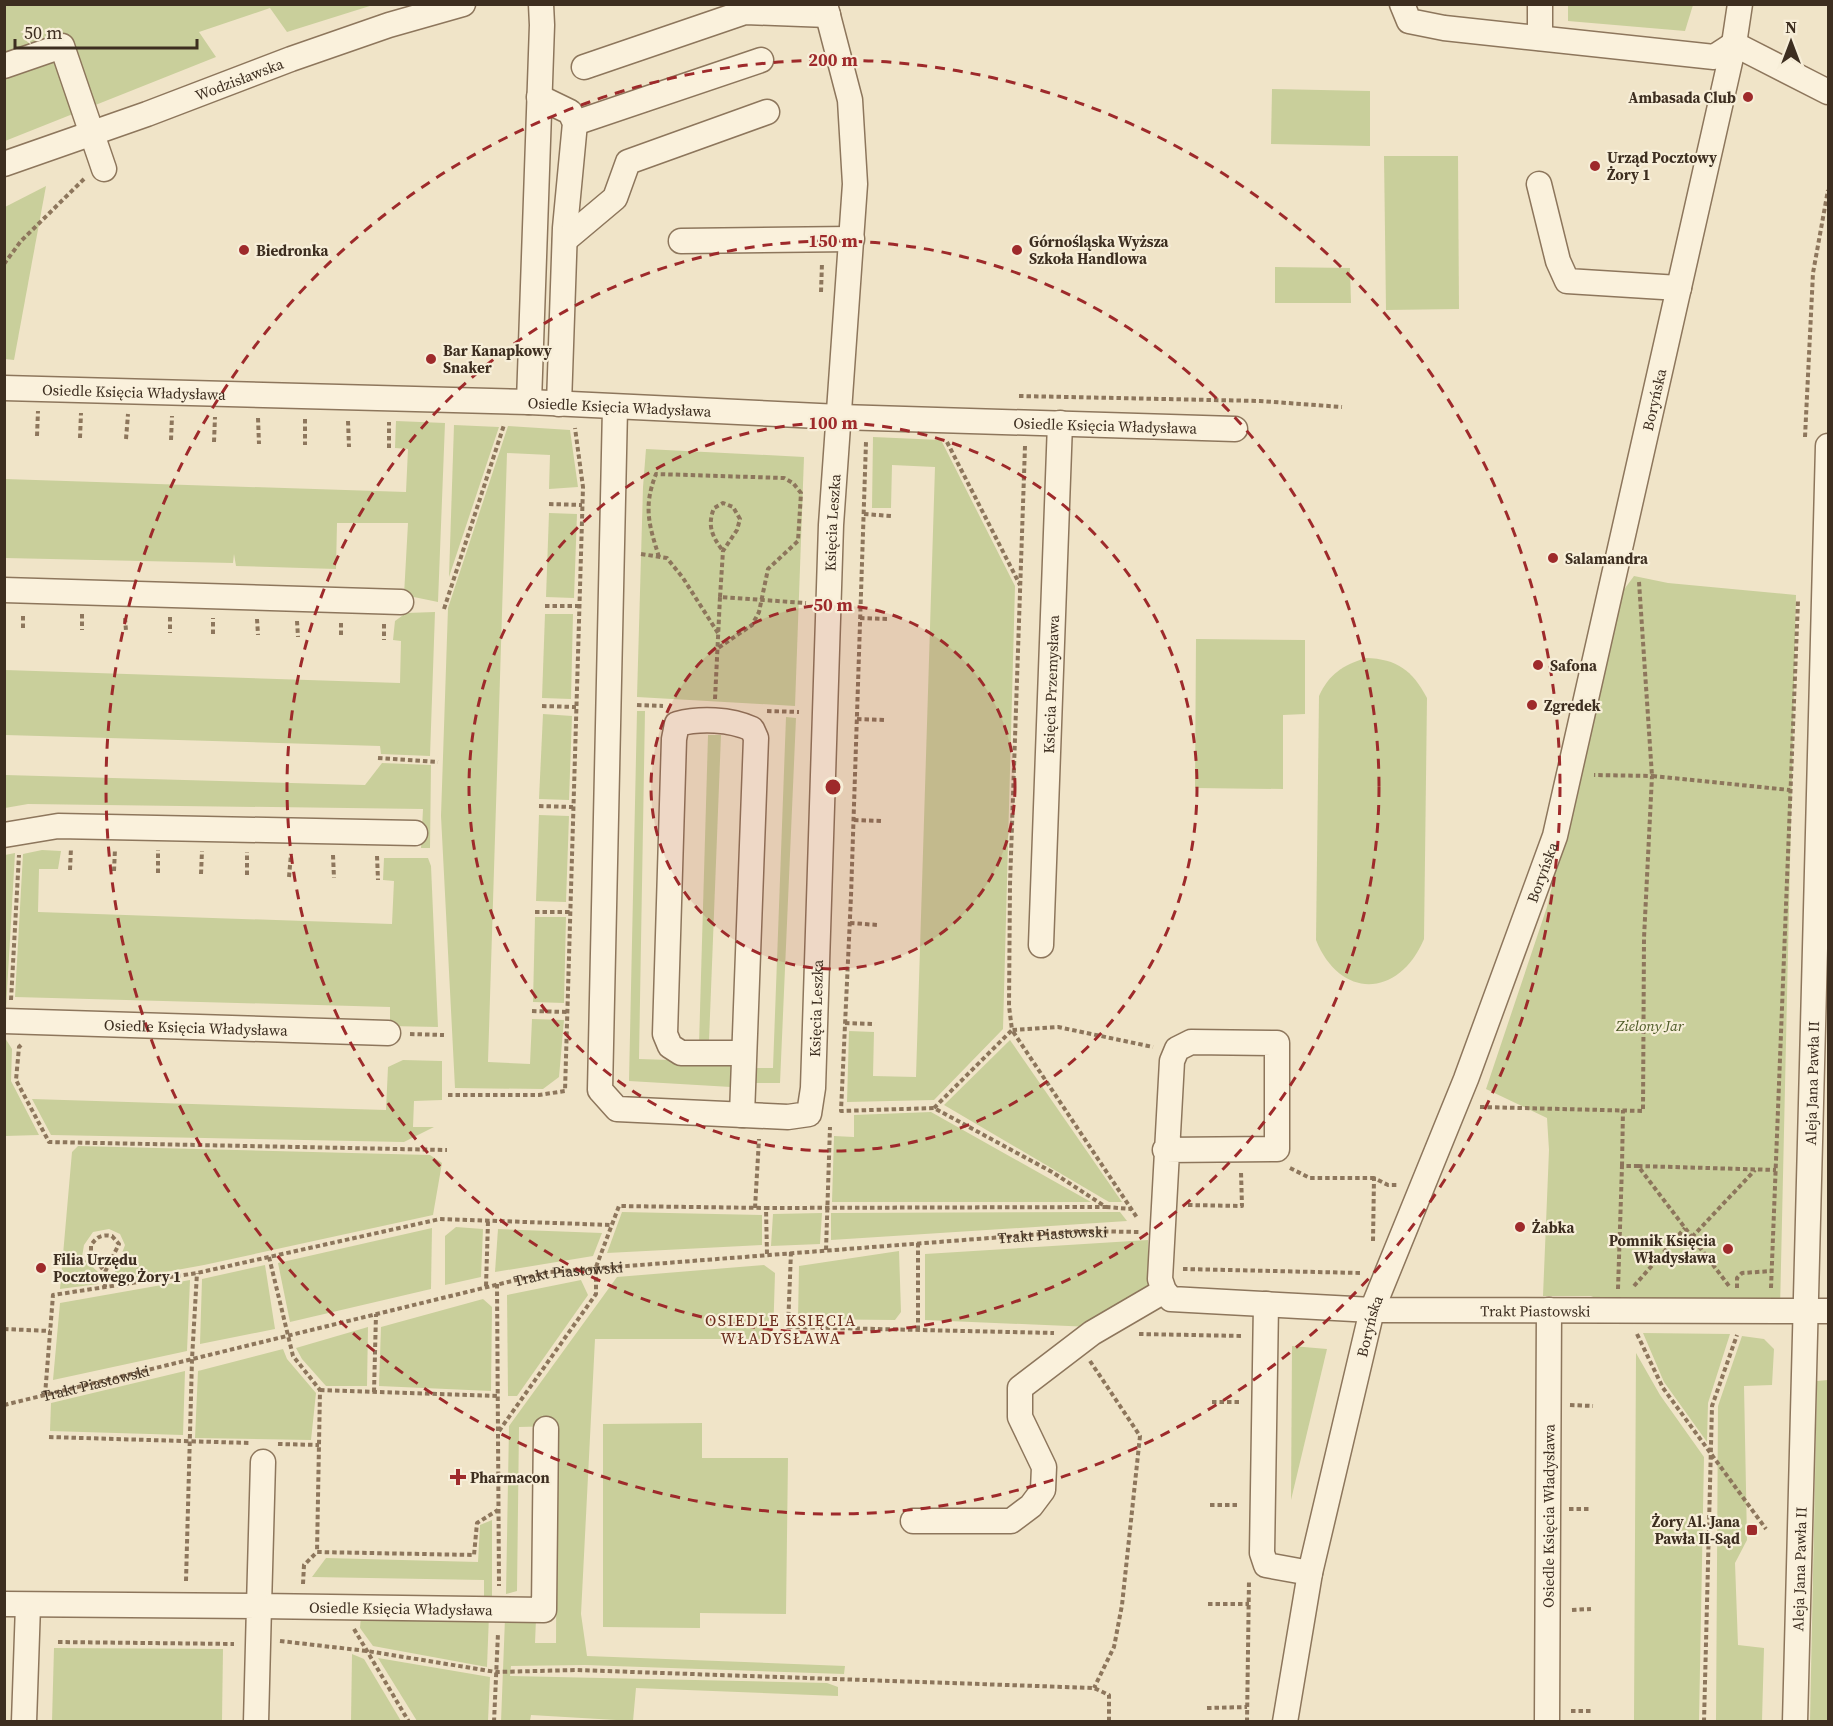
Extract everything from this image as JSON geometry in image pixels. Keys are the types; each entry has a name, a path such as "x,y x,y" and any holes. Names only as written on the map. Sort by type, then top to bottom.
{"street":[{"name":"Wodzisławska","path":"9,164 291,58 389,25 463,4"},
{"path":"529,402 541,4"},
{"path":"1402,4 1409,21 1444,28 1714,57 1734,44 1828,92"},
{"path":"1540,4 1540,38"},
{"name":"Boryńska","path":"1285,1722 1310,1573 1372,1310 1455,1106 1555,836 1734,44 1740,4"},
{"path":"584,67 745,12 826,10"},
{"name":"Księcia Leszka","path":"615,408 600,1090 617,1109 751,1122 808,1114 813,1088 831,525 855,184 850,100 826,10"},
{"path":"4,66 62,46 91,134 97,170"},
{"path":"575,123 761,60"},
{"path":"539,97 570,112 575,123 565,240 559,404"},
{"path":"565,240 615,198 628,162 766,112"},
{"path":"1539,184 1558,261 1567,282 1679,288"},
{"path":"681,241 852,239"},
{"name":"Osiedle Księcia Władysława","path":"4,388 529,402 615,408 840,417 1235,429"},
{"name":"Księcia Przemysława","path":"1041,945 1060,423"},
{"name":"Aleja Jana Pawła II","path":"1795,1722 1828,446"},
{"path":"4,591 401,602"},
{"path":"744,1053 681,1053 670,1046 665,1034 674,739 677,724 692,720 742,724 753,729 756,738 744,1053 751,1122"},
{"path":"8,842 58,826 415,833"},
{"name":"Osiedle Księcia Władysława","path":"8,1011 388,1033"},
{"path":"913,1521 1011,1521 1030,1506 1043,1490 1044,1467 1020,1417 1020,1388 1078,1343 1169,1286 1160,1279 1165,1150 1172,1061 1178,1049 1191,1042 1276,1042 1277,1149 1165,1150"},
{"name":"Trakt Piastowski","path":"1169,1286 1266,1304 1372,1310 1754,1313 1828,1311"},
{"path":"1266,1304 1262,1553 1266,1565 1310,1573"},
{"name":"Osiedle Księcia Władysława","path":"1549,1310 1557,1716"},
{"name":"Osiedle Księcia Władysława","path":"24,1722 16,1604 302,1605 544,1610 546,1429"},
{"path":"256,1722 265,1450"}],"path":[{"path":"4,264 21,241 97,170"},
{"path":"1805,438 1813,273 1828,190"},
{"path":"821,302 822,254"},
{"path":"1011,396 1260,401 1342,407"},
{"path":"37,436 38,408 49,408"},
{"path":"80,438 81,409"},
{"path":"126,439 126,410 139,411"},
{"path":"171,441 172,412"},
{"path":"214,442 215,413 226,413"},
{"path":"258,414 259,444"},
{"path":"304,445 304,415 315,416"},
{"path":"349,447 348,417 358,417"},
{"path":"379,418 390,418 389,448"},
{"path":"444,609 505,422 494,422"},
{"path":"448,1095 539,1095 565,1091 583,487 574,425"},
{"path":"943,434 1020,586"},
{"path":"1026,436 1010,884 1009,1006 1011,1030 1132,1209"},
{"path":"841,1111 854,820 866,438"},
{"path":"659,557 649,523 648,495 656,474 784,478 793,483 801,493 798,541 768,569 762,600 752,625 718,648"},
{"path":"715,708 723,551 737,530 740,519 733,507 723,503 714,508 709,521 712,536 723,551"},
{"path":"549,504 582,505"},
{"path":"864,514 891,516"},
{"path":"641,554 667,558 719,633"},
{"path":"1455,1106 1643,1111 1644,938 1652,776 1638,576 1615,569"},
{"path":"1771,1291 1798,591"},
{"path":"720,597 817,604"},
{"path":"545,606 579,606"},
{"path":"860,618 887,619"},
{"path":"542,706 576,707"},
{"path":"857,719 884,720"},
{"path":"378,758 438,762"},
{"path":"1569,775 1652,776 1790,790"},
{"path":"539,806 573,807"},
{"path":"854,820 881,821"},
{"path":"8,842 20,849 8,1011"},
{"path":"70,870 71,844"},
{"path":"114,871 115,846"},
{"path":"158,846 158,873"},
{"path":"201,874 202,848"},
{"path":"247,848 247,875"},
{"path":"289,877 291,850"},
{"path":"333,851 334,878"},
{"path":"377,852 378,880"},
{"path":"536,912 570,912"},
{"path":"850,923 878,925"},
{"path":"532,1011 567,1012"},
{"path":"845,1023 875,1024"},
{"path":"934,1108 1011,1030 1058,1027 1160,1048"},
{"path":"388,1033 444,1035"},
{"path":"27,1040 19,1047 16,1080 49,1142 447,1150"},
{"path":"830,1111 934,1108 1052,1172 1106,1207"},
{"path":"1618,1297 1623,1110"},
{"path":"751,1122 755,1208"},
{"path":"826,1250 830,1122"},
{"path":"1622,1166 1776,1170"},
{"path":"1638,1166 1737,1297 1739,1275 1772,1271"},
{"path":"1185,1205 1242,1206 1241,1168 1251,1168"},
{"path":"1282,1168 1292,1168 1310,1178 1374,1178 1388,1185 1423,1185"},
{"path":"1692,1237 1756,1169"},
{"path":"1372,1250 1374,1178"},
{"path":"498,1432 596,1294 596,1267 619,1206 1106,1207 1132,1209"},
{"path":"766,1208 767,1254"},
{"name":"Trakt Piastowski","path":"4,1405 549,1272 1081,1231 1147,1232 1132,1209"},
{"path":"45,1395 53,1295 197,1273 440,1219 612,1225"},
{"path":"486,1287 488,1221"},
{"path":"1632,1288 1685,1228"},
{"path":"105,1272 91,1254 91,1245 97,1237 104,1235 112,1236 119,1244 105,1272 105,1287"},
{"path":"918,1243 918,1330"},
{"path":"791,1252 788,1327 1072,1333 1140,1436 1122,1605 1114,1647 1094,1688"},
{"path":"269,1257 286,1336 293,1356 320,1390 316,1552 304,1565 302,1605"},
{"path":"186,1587 192,1359 197,1273"},
{"path":"1169,1286 1372,1273"},
{"path":"494,1722 499,1609 497,1284"},
{"path":"374,1392 376,1314"},
{"path":"1634,1328 1663,1388 1766,1529"},
{"path":"4,1329 50,1331"},
{"path":"1138,1334 1253,1337"},
{"path":"1704,1722 1712,1406 1737,1335"},
{"path":"320,1390 498,1396"},
{"path":"1569,1393 1569,1417"},
{"path":"1212,1402 1252,1402"},
{"path":"1569,1405 1593,1406"},
{"path":"49,1437 190,1442 265,1450 319,1445"},
{"path":"1569,1497 1569,1520"},
{"path":"1210,1505 1250,1505"},
{"path":"1569,1509 1591,1509"},
{"path":"316,1552 474,1555 477,1523 498,1510"},
{"path":"1568,1599 1568,1611 1590,1609"},
{"path":"1208,1604 1249,1604"},
{"path":"348,1620 409,1722"},
{"path":"277,1633 277,1641 367,1651 496,1672 576,1670 1094,1688 1110,1695 1109,1722"},
{"path":"58,1642 246,1644"},
{"path":"1557,1716 1568,1700"},
{"path":"1207,1708 1247,1707"},
{"path":"1557,1716 1590,1711"},
{"path":"1557,1716 1568,1722"}],"green space":[{"path":"1568,4 1693,5 1685,31 1568,21"},
{"path":"5,5 373,5 287,32 270,8 199,32 216,57 5,141"},
{"path":"1272,89 1370,91 1370,146 1271,144"},
{"path":"1384,156 1458,156 1459,309 1386,310"},
{"path":"46,186 14,360 5,359 5,207"},
{"path":"1275,267 1350,268 1351,303 1275,303"},
{"path":"396,421 445,423 438,602 404,595 408,523 337,523 336,569 236,566 234,554 233,563 5,558 5,479 406,492 408,449 395,448"},
{"path":"454,425 499,427 449,577"},
{"path":"508,426 570,430 578,487 549,489 550,455 507,453 488,1062 530,1064 532,1019 564,1020 559,1077 543,1089 455,1088 441,816 448,608"},
{"path":"873,437 941,440 1015,586 1003,1029 934,1100 847,1102 849,1031 874,1032 873,1076 916,1077 935,467 892,465 891,508 872,508"},
{"path":"646,449 804,457 795,706 637,697"},
{"path":"549,513 577,514 574,598 546,597"},
{"name":"Zielony Jar","path":"1634,576 1668,583 1796,595 1780,1310 1616,1308 1591,1296 1543,1296 1549,1150 1547,1118 1486,1089 1547,907 1576,787 1614,603"},
{"path":"435,612 430,756 381,754 380,746 5,735 5,670 400,683 401,641 393,640 395,621 406,613"},
{"path":"545,614 573,614 571,699 542,698"},
{"path":"1196,639 1305,640 1305,714 1283,715 1283,789 1195,788"},
{"path":"1366,658 1386,661 1402,668 1416,680 1427,698 1424,939 1413,958 1400,972 1385,981 1370,984 1354,982 1339,973 1327,960 1316,940 1319,696 1327,682 1338,671"},
{"path":"637,711 645,711 639,1059 732,1062 731,1087 629,1081"},
{"path":"543,714 572,716 569,800 539,799"},
{"path":"786,717 796,718 780,1083 753,1083 754,1068 773,1068"},
{"path":"708,735 721,735 709,1041 699,1045"},
{"path":"382,763 431,765 430,848 421,848 423,809 28,804 5,808 5,775 365,785"},
{"path":"539,815 569,816 566,902 536,901"},
{"path":"42,850 61,851 58,869 39,869 38,912 392,924 394,881 383,880 384,858 428,858 431,866 438,1027 390,1026 390,1007 15,997 23,854"},
{"path":"15,853 6,1008 5,1009 5,855"},
{"path":"535,917 566,917 564,1003 533,1002"},
{"path":"5,1038 12,1049 11,1081 39,1135 5,1136"},
{"path":"1010,1040 1122,1202 1109,1202 944,1105"},
{"path":"403,1060 442,1061 442,1100 414,1101 413,1127 434,1127 404,1142 51,1135 32,1099 386,1110 388,1067"},
{"path":"931,1112 1091,1202 832,1202 834,1136 854,1137 854,1115"},
{"path":"78,1146 430,1155 442,1163 433,1215 204,1265 111,1282 125,1245 120,1234 109,1229 93,1232 84,1245 82,1257 98,1272 98,1284 60,1289 72,1152"},
{"path":"622,1212 762,1215 762,1245 607,1253"},
{"path":"1120,1212 1127,1221 831,1240 831,1213"},
{"path":"822,1213 820,1244 771,1246 773,1214"},
{"path":"456,1227 483,1229 481,1277 445,1285 445,1236"},
{"path":"432,1228 431,1289 290,1322 278,1263"},
{"path":"498,1229 602,1233 593,1256 495,1272"},
{"path":"1148,1240 1148,1295 1092,1327 925,1320 925,1254"},
{"path":"899,1251 901,1312 895,1320 798,1319 799,1266"},
{"path":"265,1265 275,1329 200,1344 202,1279"},
{"path":"764,1265 775,1273 773,1339 595,1339 581,1614 587,1656 845,1666 844,1674 585,1665 511,1666 510,1676 827,1683 838,1687 838,1696 636,1688 633,1721 531,1715 530,1721 501,1722 505,1618 536,1619 535,1643 556,1643 557,1426 519,1427 517,1591 506,1594 509,1426 617,1277"},
{"path":"190,1280 187,1351 53,1380 60,1303"},
{"path":"581,1280 588,1295 517,1396 508,1396 507,1295"},
{"path":"483,1299 492,1307 491,1391 379,1386 381,1327"},
{"path":"368,1327 367,1386 326,1386 302,1359 296,1348"},
{"path":"1643,1333 1730,1334 1708,1403 1707,1442 1664,1382"},
{"path":"1742,1336 1764,1339 1774,1349 1772,1385 1744,1386 1747,1540 1735,1563 1738,1645 1764,1648 1762,1721 1716,1721 1718,1406"},
{"path":"1292,1346 1327,1349 1291,1500"},
{"path":"283,1349 287,1359 316,1393 311,1440 195,1438 198,1371"},
{"path":"1636,1353 1660,1395 1704,1457 1699,1721 1634,1721"},
{"path":"185,1371 183,1435 50,1431 51,1403"},
{"path":"1828,1380 1828,1721 1810,1721 1817,1381"},
{"path":"702,1423 702,1458 788,1458 786,1614 700,1613 700,1628 603,1627 603,1424"},
{"path":"492,1520 492,1603 484,1603 484,1580 312,1577 326,1558 478,1562 480,1525"},
{"path":"361,1615 489,1615 487,1667 373,1646 360,1628"},
{"path":"54,1648 223,1649 222,1721 52,1721"},
{"path":"352,1654 364,1659 401,1721 351,1721"},
{"path":"378,1658 490,1677 488,1721 417,1721"}],"place":[{"name":"Ambasada Club","path":"1748,97"},
{"name":"Urząd Pocztowy Żory 1","path":"1595,166"},
{"name":"Biedronka","path":"244,250"},
{"name":"Górnośląska Wyższa Szkoła Handlowa","path":"1017,250"},
{"name":"Bar Kanapkowy Snaker","path":"431,359"},
{"name":"Salamandra","path":"1553,558"},
{"name":"Safona","path":"1538,665"},
{"name":"Zgredek","path":"1532,705"},
{"name":"Żabka","path":"1520,1227"},
{"name":"Pomnik Księcia Władysława","path":"1728,1249"},
{"name":"Filia Urzędu Pocztowego Żory 1","path":"41,1268"},
{"name":"Pharmacon","path":"458,1477"},
{"name":"Żory Al. Jana Pawła II-Sąd","path":"1752,1530"}],"district":[{"name":"OSIEDLE KSIĘCIA WŁADYSŁAWA","path":"781,1329"}]}
